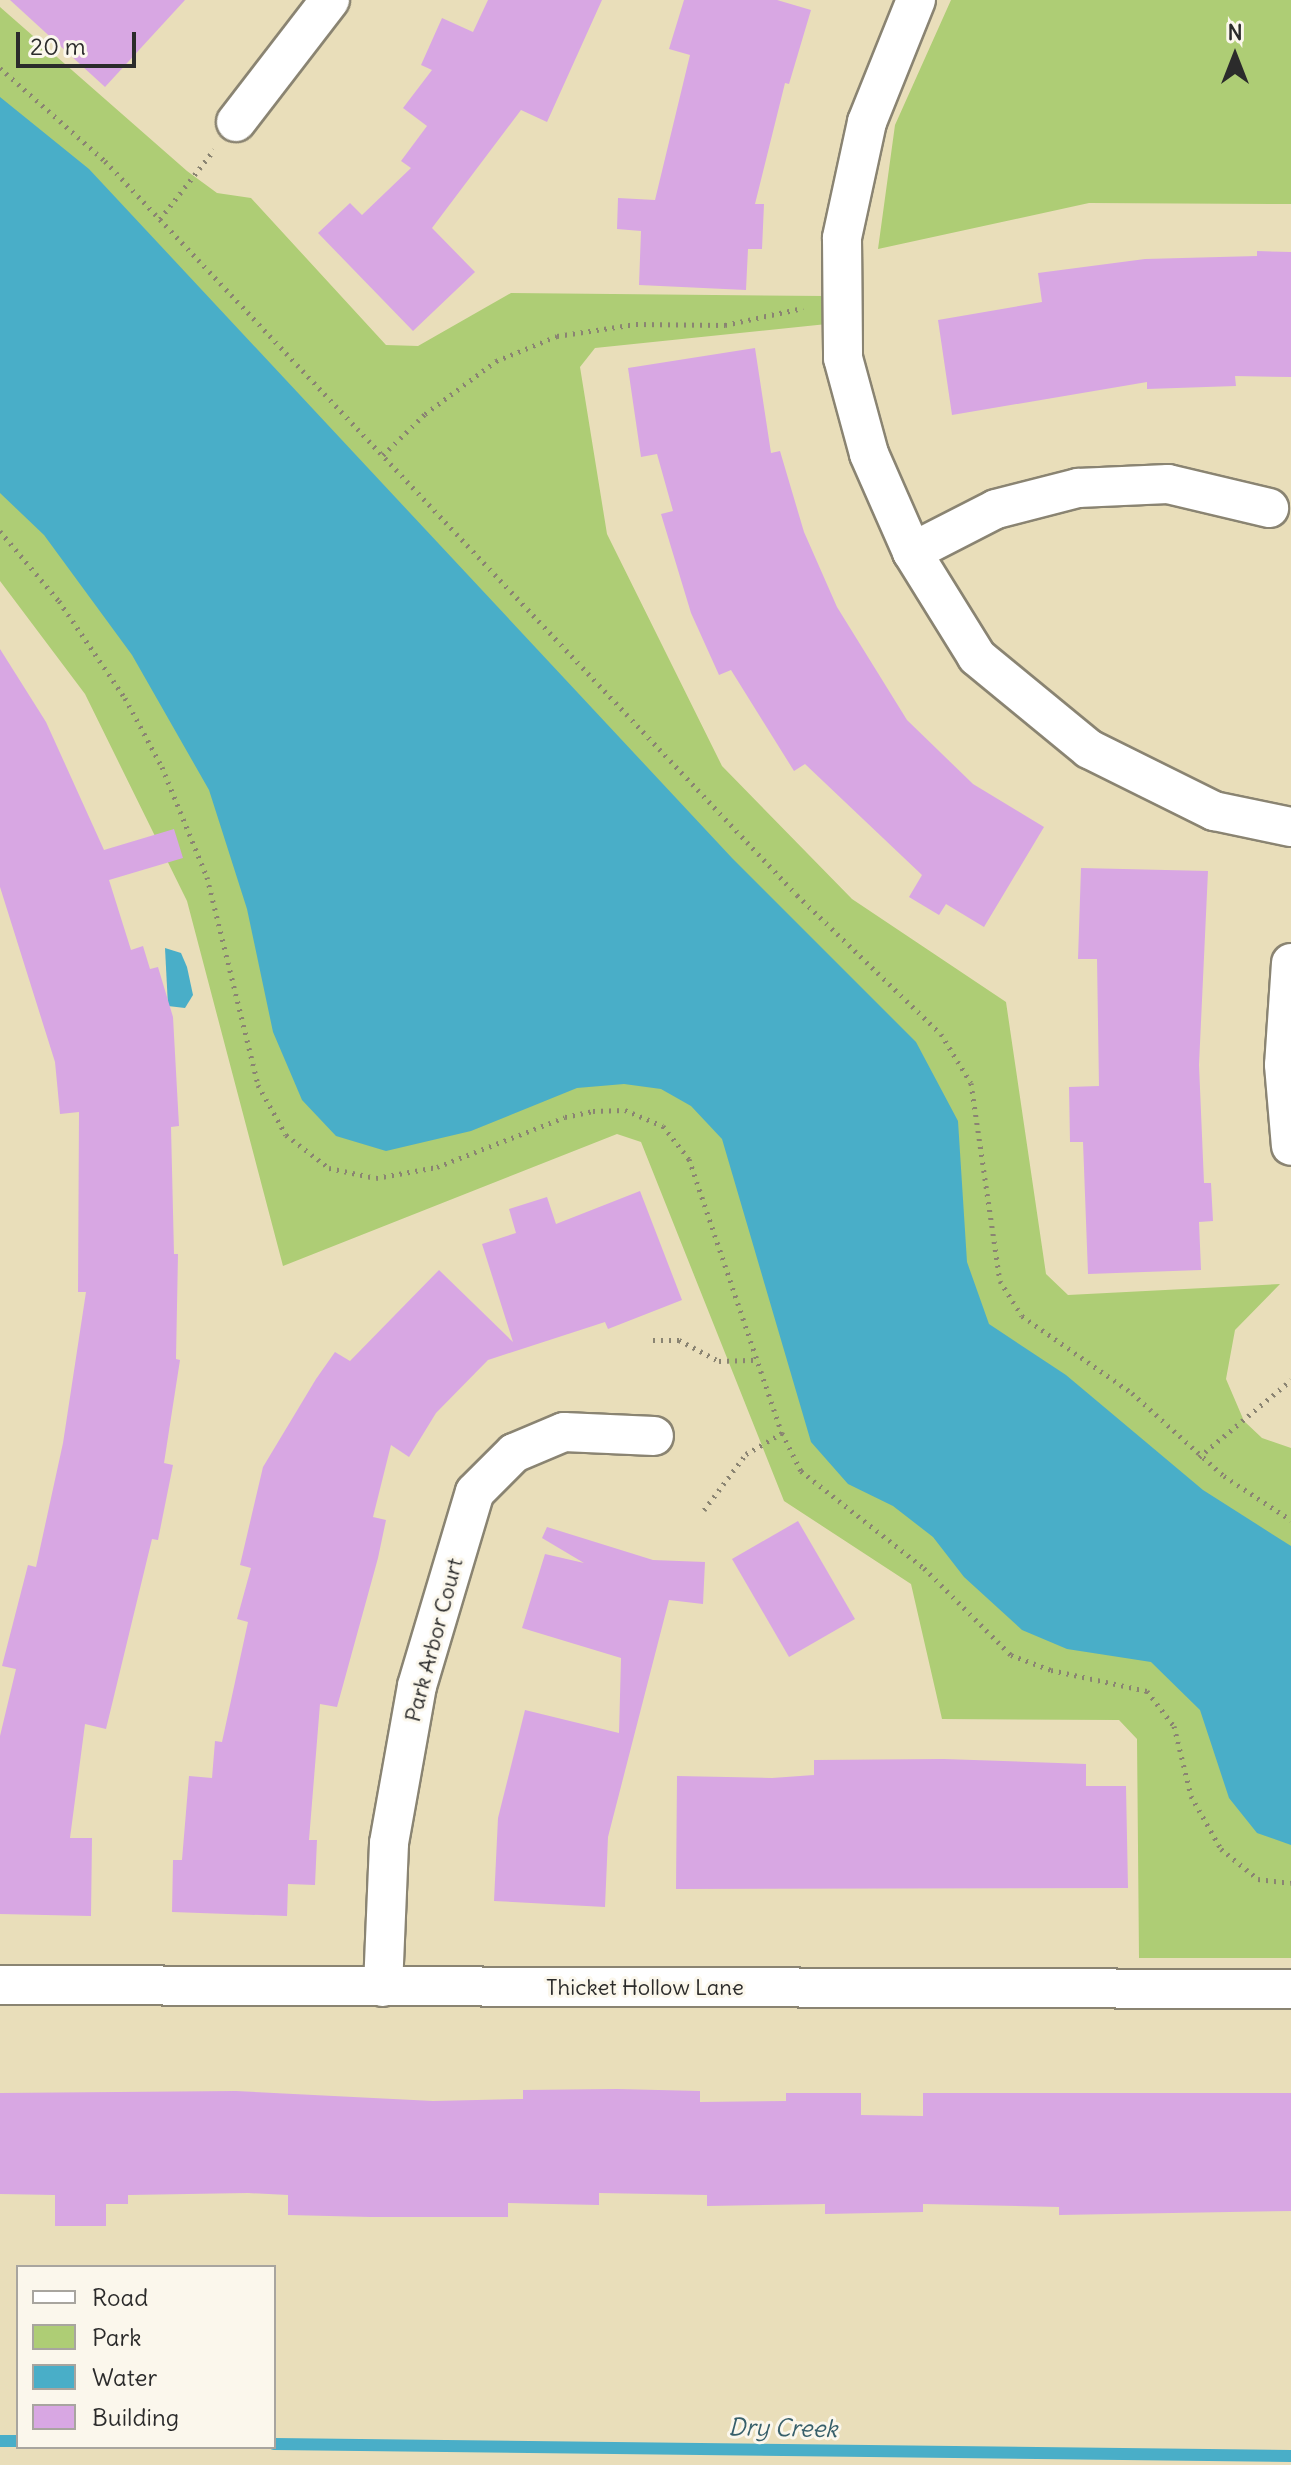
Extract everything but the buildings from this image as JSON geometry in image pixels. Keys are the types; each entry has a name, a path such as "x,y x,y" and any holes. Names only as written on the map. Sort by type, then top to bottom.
{"street":[{"path":"236,122 330,0"},
{"path":"916,0 867,122 842,238 843,358 869,454 912,552 977,657 1089,749 1214,811 1291,827"},
{"path":"912,552 996,509 1078,488 1168,484 1269,508"},
{"path":"1291,963 1284,1065 1291,1146"},
{"name":"Park Arbor Court","path":"383,1987 389,1843 417,1686 475,1492 514,1453 564,1432 654,1436"},
{"name":"Thicket Hollow Lane","path":"0,1985 1291,1989"}],"path":[{"path":"0,68 105,161 797,895 941,1034 971,1083 978,1108 994,1252 1010,1299 1038,1331 1132,1393 1199,1457 1291,1520"},
{"path":"160,219 236,122"},
{"path":"383,455 486,368 557,336 636,324 725,325 810,307 843,306"},
{"path":"0,531 59,601 125,698 174,793 207,877 258,1085 286,1135 329,1168 376,1178 437,1167 565,1117 625,1110 648,1119 677,1137 689,1159 782,1433 801,1471 822,1492 924,1568 1011,1655 1051,1670 1147,1691 1174,1726 1191,1796 1215,1840 1258,1879 1291,1883"},
{"path":"653,1340 679,1340 719,1361 757,1360"},
{"path":"1199,1457 1291,1380"},
{"path":"704,1510 746,1454 782,1433"}],"green space":[{"path":"951,0 1291,0 1291,204 1089,203 878,249 895,125"},
{"path":"0,7 187,171 217,193 251,198 386,345 418,346 511,293 824,296 827,324 595,348 580,367 607,534 722,766 852,899 1006,1002 1046,1274 1068,1295 1280,1284 1235,1330 1226,1379 1244,1421 1262,1438 1291,1448 1291,1958 1139,1958 1137,1739 1119,1720 942,1719 911,1584 784,1501 641,1142 617,1134 283,1266 187,901 85,694 0,581"}],"water":[{"path":"0,97 89,169 732,858 916,1042 958,1121 967,1262 989,1324 1066,1375 1203,1490 1291,1546 1291,1845 1257,1833 1229,1798 1200,1710 1151,1662 1067,1649 1022,1630 964,1577 933,1537 893,1506 848,1484 811,1442 722,1139 691,1106 661,1089 624,1084 577,1088 471,1131 386,1151 336,1136 302,1100 273,1032 247,909 209,790 132,655 44,535 0,493"},
{"path":"165,948 181,953 187,967 193,995 185,1008 168,1006"}],"waterway":[{"name":"Dry Creek","path":"0,2441 16,2441"},
{"name":"Dry Creek","path":"276,2444 1291,2456"}]}
